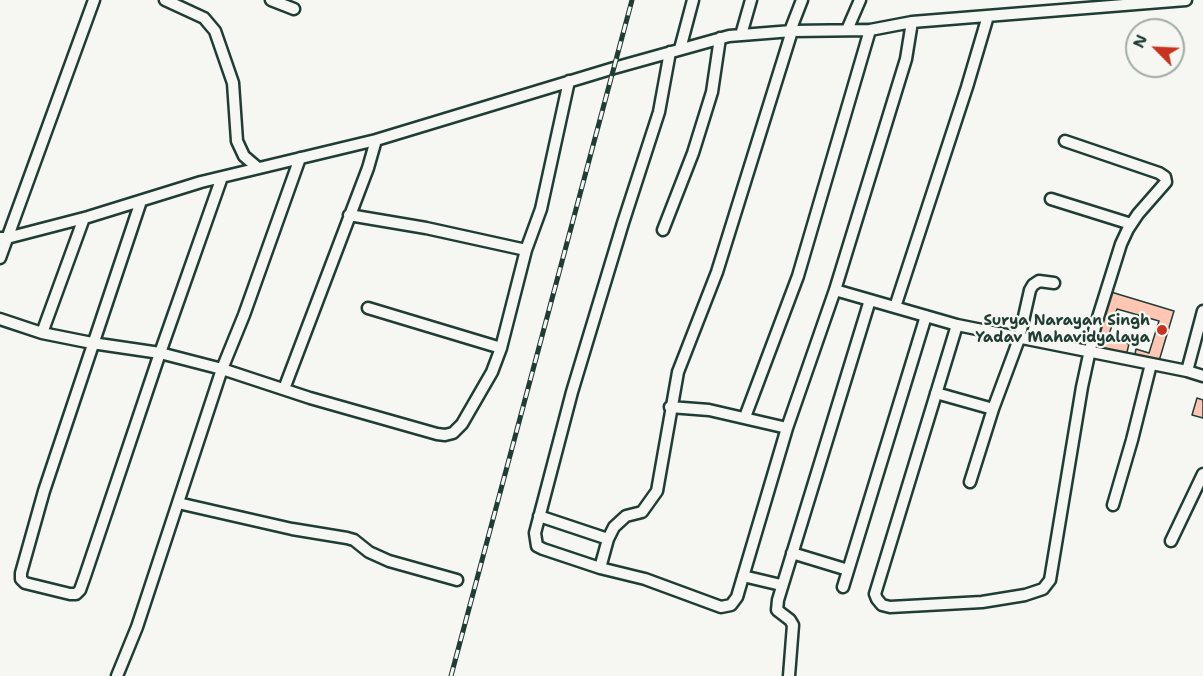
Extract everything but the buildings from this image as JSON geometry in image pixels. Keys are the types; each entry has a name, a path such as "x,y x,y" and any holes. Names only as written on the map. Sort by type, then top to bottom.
{"street":[{"path":"0,258 4,238 94,0"},
{"path":"165,0 204,18 215,31 233,83 237,141 244,156 258,168"},
{"path":"271,0 294,9"},
{"path":"693,0 675,51 659,112 572,392 535,533 537,546 600,568 645,579 721,607 731,604 737,597 787,428 835,290 906,59 912,22"},
{"path":"741,35 751,0"},
{"path":"600,568 608,539 620,520 626,516 642,513 657,491 678,372 717,272 802,0"},
{"path":"847,30 860,0"},
{"path":"1049,12 1052,0"},
{"path":"4,238 84,218 222,177 376,140 720,38 791,31 870,30 912,22 1186,0"},
{"path":"895,307 988,16"},
{"path":"745,417 798,276 870,30"},
{"path":"663,230 693,153 712,92 720,38"},
{"path":"0,319 42,333 92,343 160,352 445,435 453,433 462,424 492,372 501,348 526,250 541,209 569,81"},
{"path":"284,389 368,168 376,140"},
{"path":"957,325 875,594 877,600 890,607 982,602 1025,596 1043,589 1050,580 1089,353 1121,244 1131,224 1166,182 1165,177 1159,173 1065,141"},
{"path":"117,676 137,627 222,369 244,315 300,158"},
{"path":"141,201 44,491 21,573 21,579 25,583 70,594 76,594 80,590 222,177"},
{"path":"1051,200 1131,224"},
{"path":"349,214 526,250"},
{"path":"42,333 84,218"},
{"path":"970,482 1018,339 1033,285 1039,281 1054,283"},
{"path":"835,290 957,325 1203,376"},
{"path":"789,676 793,625 777,609 781,585 870,300"},
{"path":"368,308 501,348"},
{"path":"1186,371 1203,311"},
{"path":"843,587 926,316"},
{"path":"1113,505 1151,364"},
{"path":"936,393 993,409"},
{"path":"670,407 709,410 787,428"},
{"path":"1171,541 1203,474"},
{"path":"178,503 292,529 347,537 369,552 389,561 457,580"},
{"path":"539,516 608,539"},
{"path":"792,553 848,570"},
{"path":"743,576 781,585"}],"railway":[{"path":"451,676 632,0"}],"place":[{"name":"Surya Narayan Singh Yadav Mahavidyalaya","path":"1162,330"}]}
